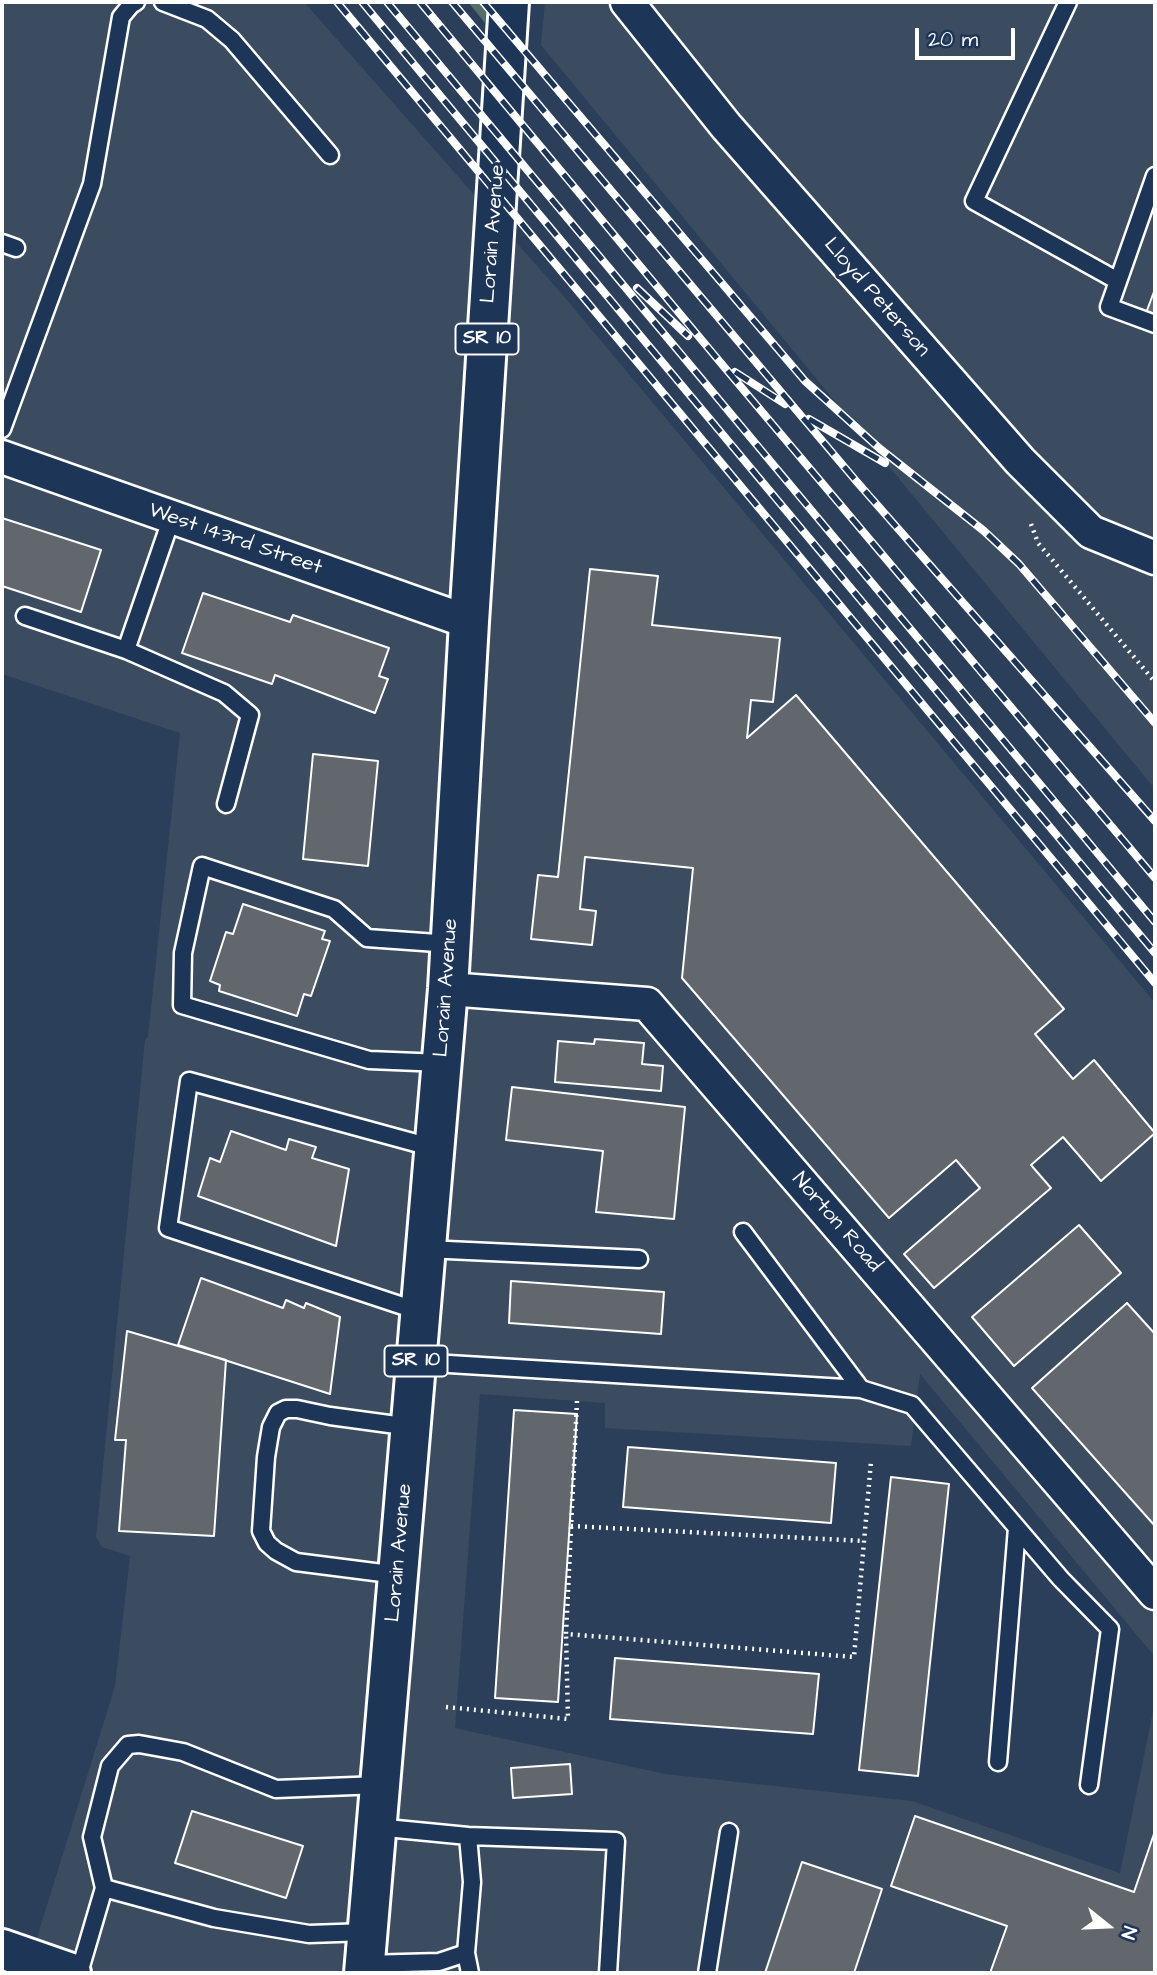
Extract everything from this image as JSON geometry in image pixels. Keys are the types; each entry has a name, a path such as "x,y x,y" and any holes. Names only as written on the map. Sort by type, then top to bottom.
{"main road":[{"name":"Lorain Avenue","path":"365,1956 448,989 509,2"},
{"path":"2,1949 71,1973"}],"street":[{"name":"Lloyd Peterson","path":"627,2 726,126 1020,461 1091,531 1155,558"},
{"name":"West 143rd Street","path":"2,457 469,622"},
{"name":"Norton Road","path":"448,989 647,1004 1155,1593"}],"lane":[{"path":"2,429 92,184 121,17 136,2"},
{"path":"163,2 206,19 232,40 330,155"},
{"path":"1068,2 974,201 1118,281"},
{"path":"1155,176 1109,307 1155,324"},
{"path":"126,650 172,517"},
{"path":"25,617 126,650 224,693 250,715 226,804"},
{"path":"442,1063 369,1060 182,1005 183,953 202,866 334,909 367,938 451,944"},
{"path":"421,1312 168,1228 189,1081 434,1148"},
{"path":"743,1232 860,1389"},
{"path":"426,1248 639,1259"},
{"path":"416,1362 860,1389 912,1405 1061,1579 1110,1629 1089,1785"},
{"path":"398,1574 296,1562 276,1551 267,1543 261,1531 266,1457 271,1427 278,1413 286,1409 411,1427"},
{"path":"999,1762 1017,1528"},
{"path":"79,1973 104,1888 92,1837 110,1766 128,1745 183,1752 276,1789 380,1785"},
{"path":"376,1827 468,1836 616,1841 608,1973"},
{"path":"707,1973 729,1832"},
{"path":"468,1836 472,1882 466,1952 470,1973"},
{"path":"104,1888 214,1917 309,1934 365,1956 439,1962 466,1952"}],"path":[{"path":"1031,524 1038,544 1155,682"},
{"path":"446,1707 568,1719 566,1633 577,1401"},
{"path":"566,1633 854,1657 871,1461"},
{"path":"571,1526 864,1541"}],"shaded area":[{"path":"2,2 304,2 561,293 1155,1003 1155,1657 920,1374 911,1446 605,1428 605,1403 480,1394 455,1728 665,1774 912,1801 1120,1873 1155,1702 1155,1973 26,1973 115,1686 130,1556 102,1547 96,1537 145,1040 148,1037 180,733 2,674"},
{"path":"545,2 1155,2 1155,789 541,45"}],"green space":[{"path":"468,2 487,2 485,23"}],"building":[{"path":"1155,289 1155,316 1146,313"},
{"path":"2,518 101,550 81,612 2,586"},
{"path":"590,569 658,576 652,625 780,638 773,702 751,700 747,738 796,695 1064,1009 1035,1034 1073,1079 1094,1060 1155,1133 1101,1181 1063,1137 1031,1165 1051,1188 934,1288 904,1254 980,1188 956,1160 889,1218 682,978 693,868 585,857 580,909 596,911 592,945 531,939 538,875 558,877"},
{"path":"203,593 290,622 293,615 389,648 379,676 388,679 375,713 275,675 272,684 182,653"},
{"path":"313,754 378,761 368,866 303,859"},
{"path":"243,904 325,931 322,939 330,941 311,996 304,994 297,1016 219,991 220,985 210,981 226,932 233,934"},
{"path":"595,1039 644,1043 642,1064 663,1066 661,1091 555,1082 558,1041 594,1044"},
{"path":"512,1087 685,1107 674,1219 596,1212 603,1151 506,1140"},
{"path":"231,1131 286,1150 289,1139 316,1147 312,1158 349,1169 336,1246 198,1196 210,1158 220,1162"},
{"path":"1079,1225 1121,1273 1014,1366 972,1317"},
{"path":"201,1278 283,1308 286,1300 304,1308 306,1303 340,1317 330,1394 178,1345"},
{"path":"511,1281 664,1292 661,1334 509,1323"},
{"path":"1127,1303 1155,1334 1155,1526 1032,1388"},
{"path":"127,1331 226,1360 214,1536 119,1531 126,1440 115,1440"},
{"path":"514,1410 577,1414 558,1702 495,1698"},
{"path":"628,1447 836,1463 831,1523 623,1507"},
{"path":"891,1477 949,1484 918,1776 859,1770"},
{"path":"615,1658 819,1674 813,1734 610,1719"},
{"path":"570,1764 572,1794 513,1798 511,1768"},
{"path":"192,1811 303,1846 286,1898 175,1863"},
{"path":"915,1816 1134,1892 1155,1831 1155,1973 990,1973 1007,1926 891,1886"},
{"path":"802,1862 882,1889 854,1973 765,1973"}],"railway":[{"path":"337,2 1155,983"},
{"path":"362,2 1155,953"},
{"path":"387,2 1155,922"},
{"path":"420,2 1155,878"},
{"path":"452,2 857,482 1155,821"},
{"path":"483,2 805,381 879,448 984,531 1019,564 1155,723"},
{"path":"637,288 688,336"},
{"path":"735,372 785,404"},
{"path":"809,419 885,463"}]}
